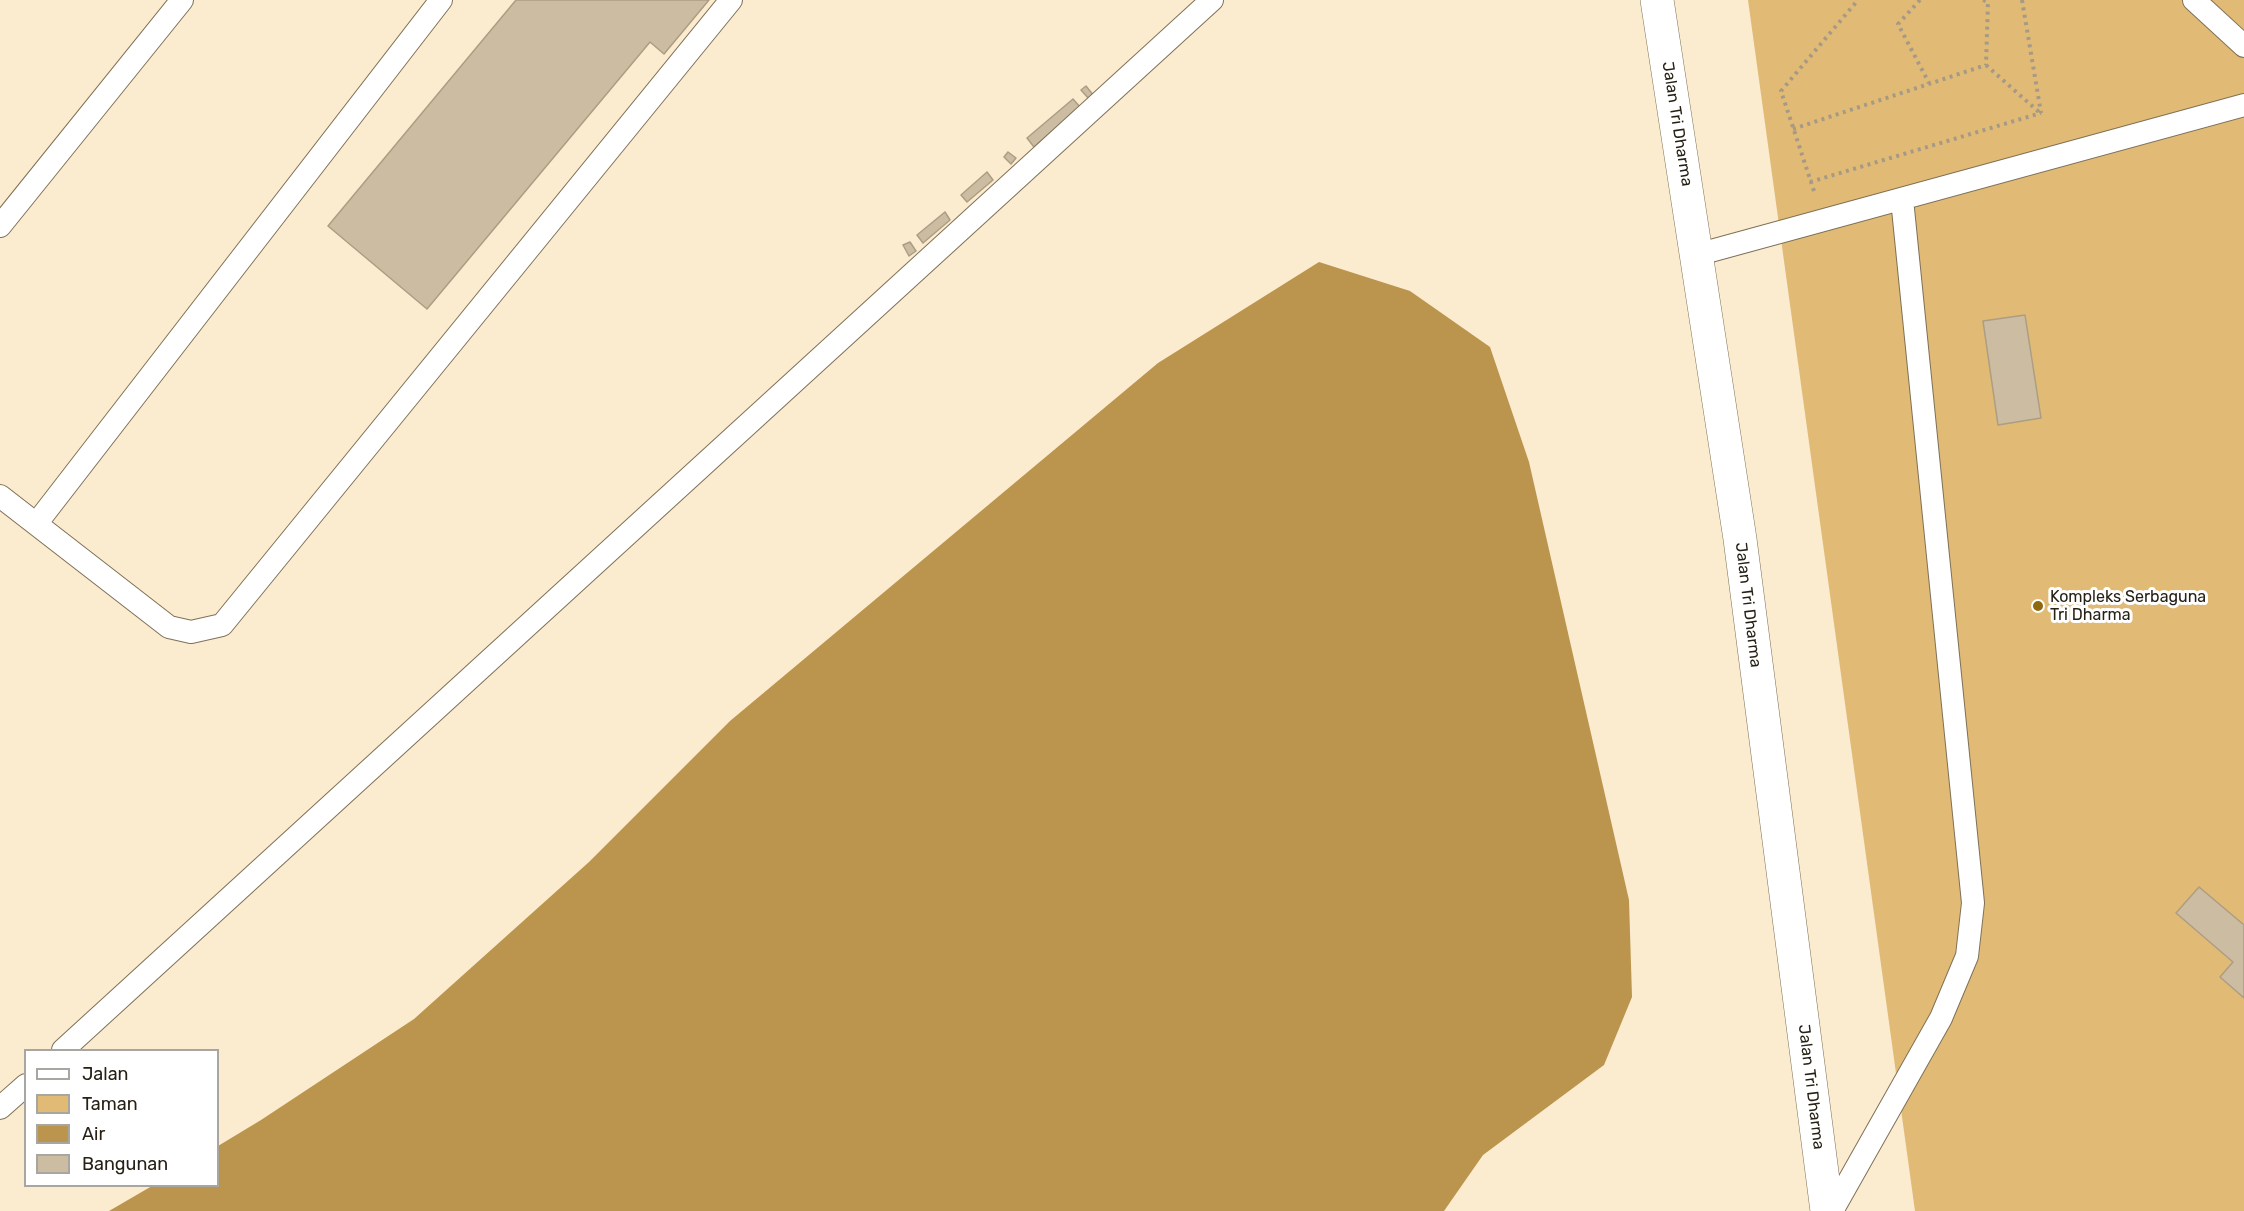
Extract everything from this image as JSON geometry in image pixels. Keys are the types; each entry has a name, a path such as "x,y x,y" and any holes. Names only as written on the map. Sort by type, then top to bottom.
{"main road":[{"name":"Jalan Tri Dharma","path":"1657,0 1740,539 1827,1211"}],"lane":[{"path":"0,226 182,0"},
{"path":"36,524 441,0"},
{"path":"0,496 169,627 190,632 222,625 731,0"},
{"path":"64,1049 1212,0"},
{"path":"2194,0 2244,46"},
{"path":"1696,255 2244,106"},
{"path":"1832,1211 1941,1018 1967,956 1973,903 1902,199"},
{"path":"0,1108 24,1087"}],"path":[{"path":"1825,220 1810,182 1781,92 1858,0"},
{"path":"1920,0 1898,24 1929,83"},
{"path":"1983,0 1988,2 1986,65"},
{"path":"2022,0 2041,113"},
{"path":"1793,129 1986,65"},
{"path":"1986,65 2041,113"},
{"path":"1810,182 2041,113"}],"green space":[{"name":"Kompleks Serbaguna Tri Dharma","path":"1748,0 2244,0 2244,1211 1915,1211"}],"water":[{"path":"1319,262 1410,291 1490,347 1529,462 1629,900 1632,997 1604,1065 1483,1155 1444,1211 109,1211 150,1187 219,1187 219,1145 414,1019 589,862 730,721 1158,363"}],"building":[{"path":"516,0 709,0 664,54 650,42 427,309 328,226"},
{"path":"1086,86 1094,96 1089,99 1081,90"},
{"path":"1073,99 1080,107 1034,147 1027,138"},
{"path":"1008,152 1016,158 1011,164 1004,157"},
{"path":"987,172 993,180 967,202 961,195"},
{"path":"945,212 950,220 923,243 917,235"},
{"path":"910,242 916,251 909,256 903,245"},
{"path":"2025,315 2041,418 1998,425 1983,321"},
{"path":"2199,887 2244,925 2244,998 2220,977 2233,962 2176,913"}],"place":[{"name":"Kompleks Serbaguna Tri Dharma","path":"2038,606"}]}
